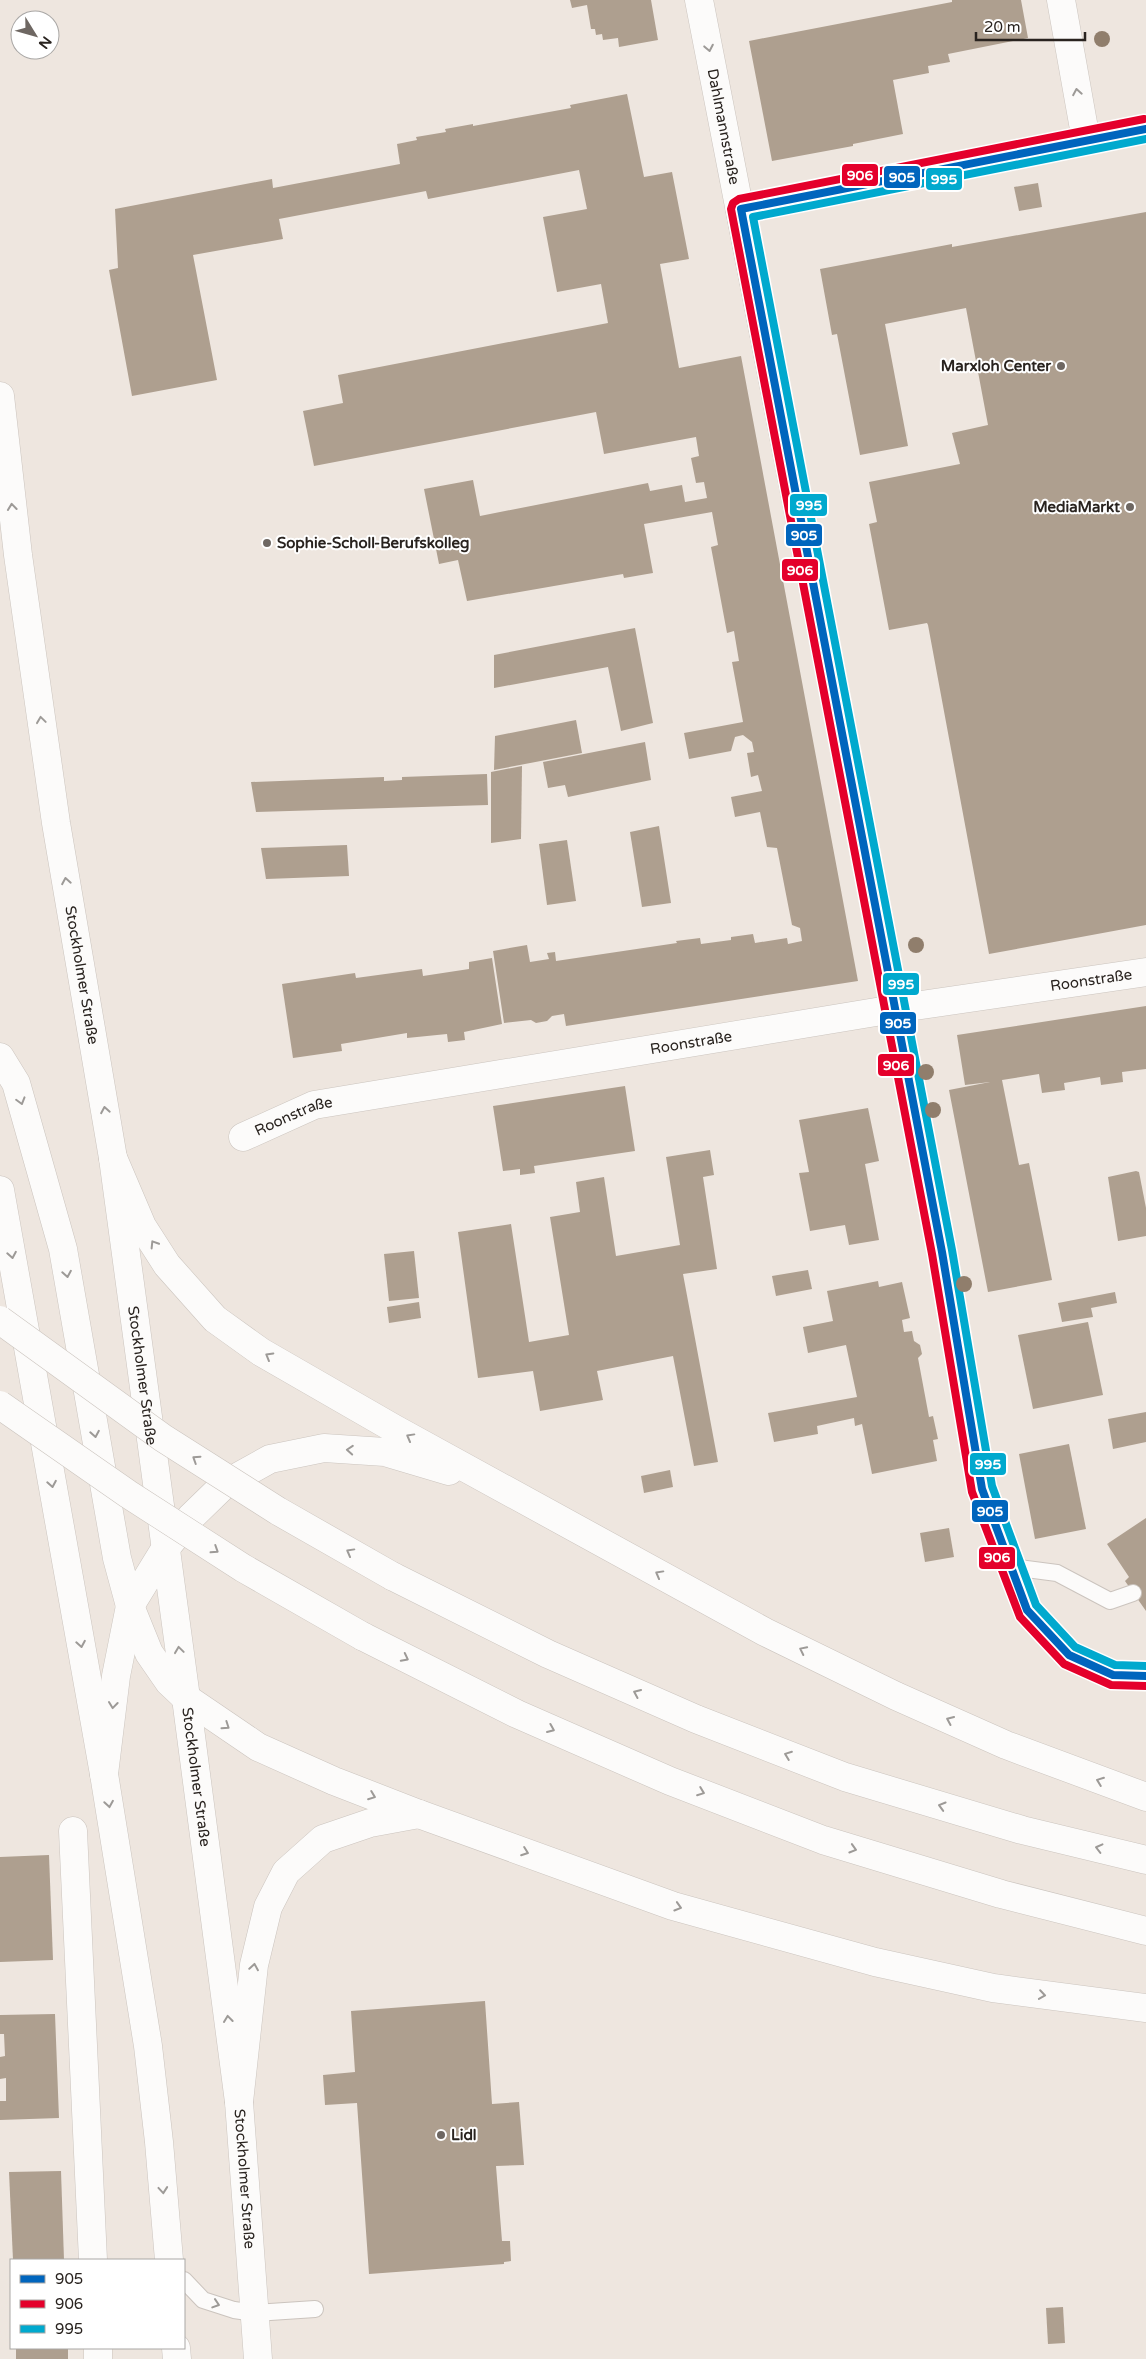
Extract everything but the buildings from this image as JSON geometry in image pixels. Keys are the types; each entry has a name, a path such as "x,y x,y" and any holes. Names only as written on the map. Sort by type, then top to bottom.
{"main road":[{"name":"Dahlmannstraße","path":"699,0 942,1252 982,1489 1027,1610 1069,1655 1112,1675 1146,1676"},
{"path":"1060,0 1086,140"},
{"path":"741,209 1086,140 1146,130"},
{"name":"Stockholmer Straße","path":"0,396 18,555 56,823 113,1158 186,1698 238,2102 258,2359"},
{"name":"Roonstraße","path":"243,1137 314,1105 894,1009 1146,972"},
{"path":"0,1057 16,1083 63,1249 117,1558 130,1606 149,1653 169,1682 186,1698 258,1747 334,1781 419,1814 673,1906 876,1962 993,1988 1146,2008"},
{"path":"113,1158 142,1226 167,1265 215,1319 261,1352 765,1632 878,1687 1006,1745 1146,1797"},
{"path":"0,1190 104,1774 148,2046 159,2142 169,2259"},
{"path":"0,1320 163,1438 278,1511 392,1576 548,1654 696,1719 845,1777 1022,1830 1146,1860"},
{"path":"0,1405 128,1494 235,1563 362,1636 526,1718 670,1781 814,1836 1001,1894 1146,1930"},
{"path":"104,1774 116,1676 130,1606 165,1549 191,1517 225,1484 270,1459 324,1448 385,1452 499,1485"},
{"path":"238,2102 254,1965 268,1907 286,1872 323,1839 370,1822 419,1814"},
{"path":"73,1831 93,2259"}],"lane":[{"path":"1011,1567 1058,1573 1110,1601 1133,1593"},
{"path":"185,2281 203,2300 234,2310 255,2313 315,2309"}],"transit line":[{"name":"906","path":"1144,119 739,199 733,203 731,209 932,1254 972,1492 1020,1617 1064,1664 1111,1685 1146,1686"},
{"name":"905","path":"1146,129 741,209 942,1252 982,1489 1027,1610 1069,1655 1113,1675 1146,1676"},
{"name":"995","path":"1146,139 753,217 952,1250 992,1486 1036,1605 1075,1647 1115,1665 1146,1666"}],"place":[{"name":"Marxloh Center","path":"1061,366"},
{"name":"MediaMarkt","path":"1130,507"},
{"name":"Sophie-Scholl-Berufskolleg","path":"267,543"},
{"name":"Lidl","path":"441,2135"}]}
